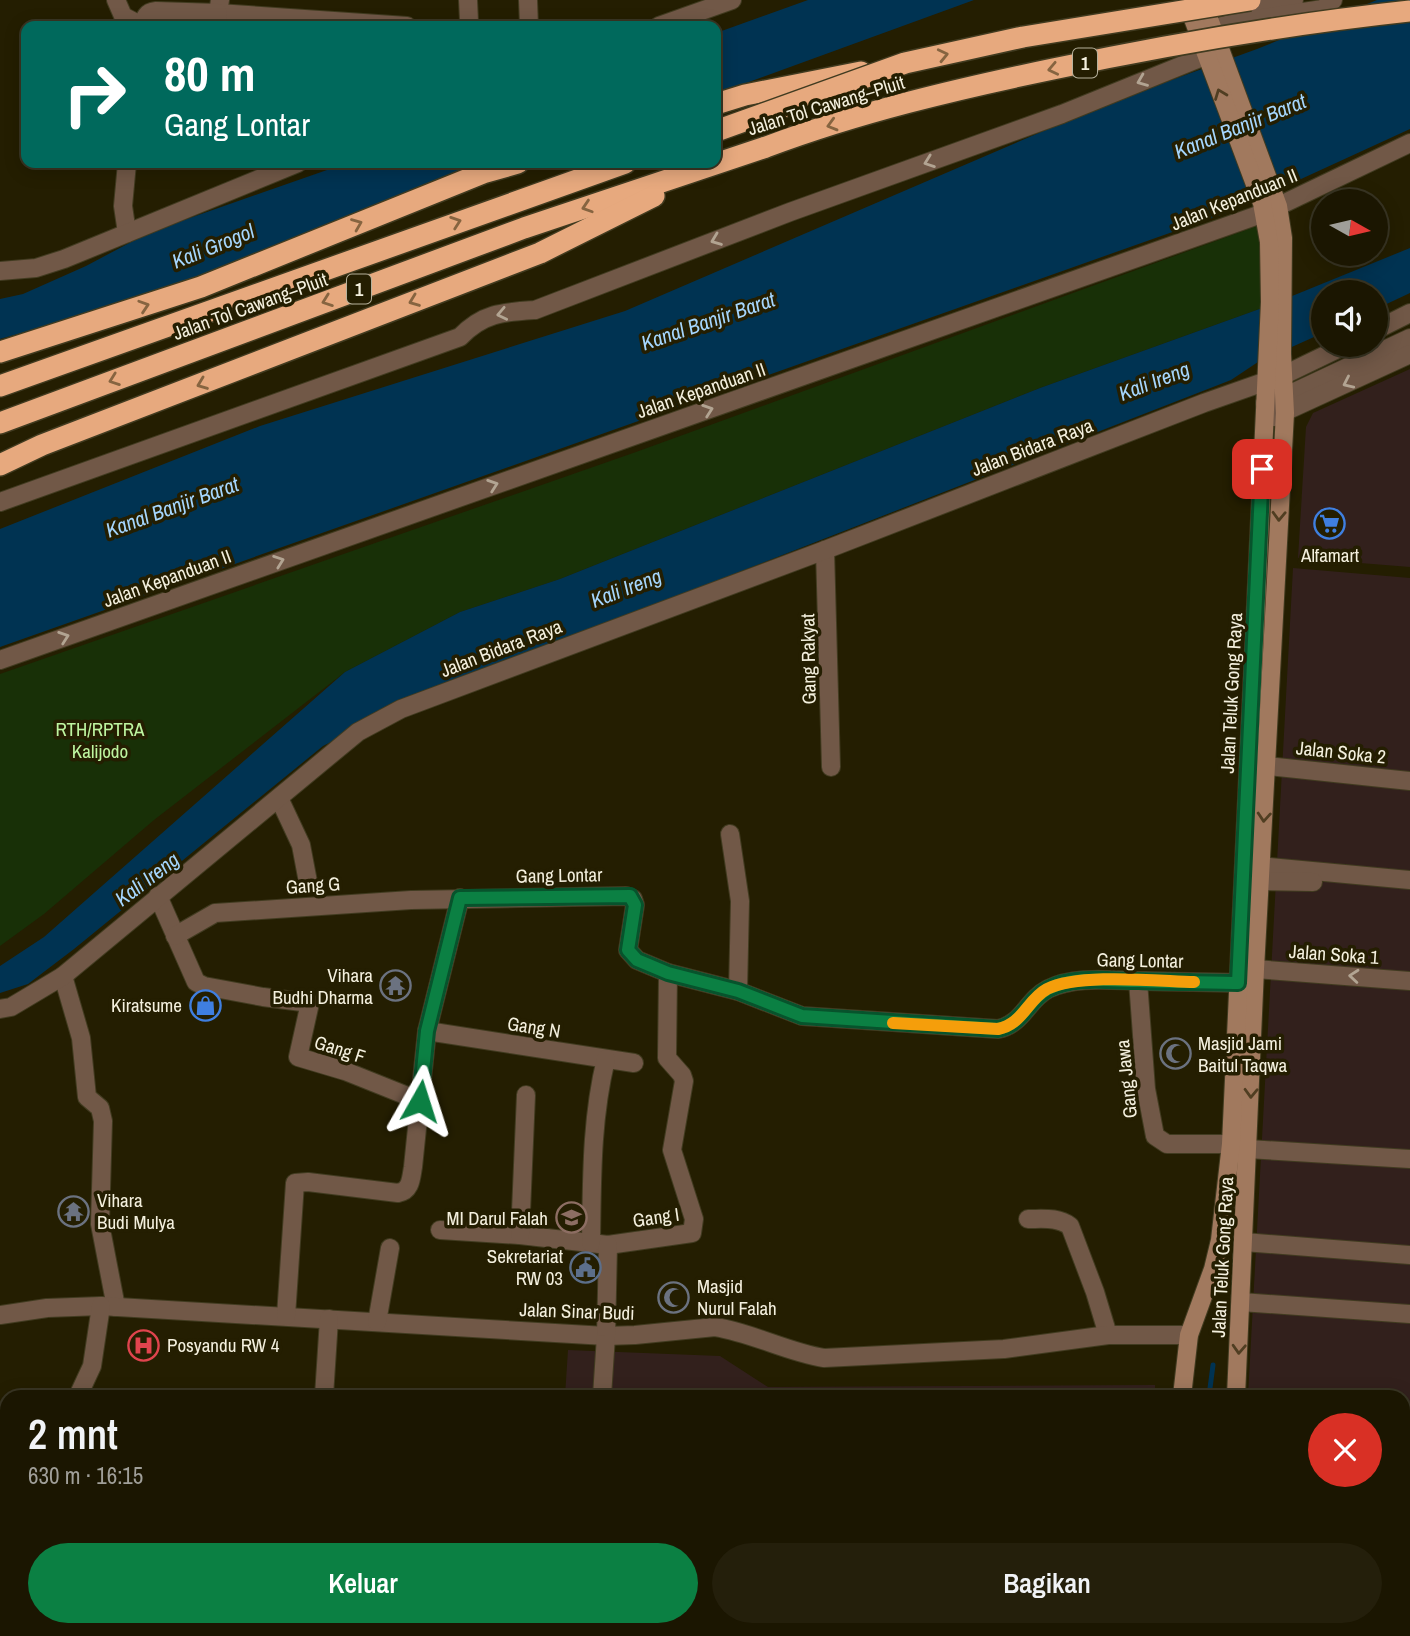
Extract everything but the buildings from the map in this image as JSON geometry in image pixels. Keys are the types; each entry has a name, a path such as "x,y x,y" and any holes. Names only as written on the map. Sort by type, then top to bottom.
{"highway":[{"name":"Jalan Tol Cawang–Pluit","path":"721,129 905,64 1023,37 1250,0"},
{"name":"Jalan Tol Cawang–Pluit","path":"722,163 805,133 941,94 1022,76 1154,48 1308,22 1410,11"},
{"path":"721,102 745,95 905,64"},
{"path":"5,351 201,288 500,168"},
{"name":"Jalan Tol Cawang–Pluit","path":"0,386 611,168"},
{"name":"Jalan Tol Cawang–Pluit","path":"0,423 524,228 707,168"},
{"path":"0,465 42,445 540,253 712,168"}],"main road":[{"name":"Jalan Teluk Gong Raya","path":"1186,0 1202,19 1212,59 1283,238 1276,299 1275,357 1267,382 1265,411 1258,766 1260,874 1236,1390"},
{"name":"Jalan Teluk Gong Raya","path":"1183,1390 1189,1335 1213,1269 1231,1144 1238,983 1286,404 1284,374 1275,357"},
{"path":"1213,1269 1243,1272"}],"street":[{"path":"116,0 123,16 132,21"},
{"path":"468,0 469,21"},
{"path":"528,0 529,21"},
{"path":"673,21 732,0"},
{"path":"1202,19 1294,0"},
{"path":"1202,19 1242,21 1323,9 1333,0"},
{"path":"144,21 150,12 218,13 334,21"},
{"path":"0,502 460,337 473,323 501,312 535,310 790,212 1212,59"},
{"name":"Jalan Kepanduan II","path":"0,660 1270,204 1410,144"},
{"path":"127,168 123,206 127,233"},
{"path":"0,271 36,268 286,168"},
{"path":"1388,324 1410,313"},
{"path":"1265,411 1286,404 1410,343"},
{"name":"Jalan Bidara Raya","path":"0,1009 11,1007 63,976 358,732 401,709 825,550 1204,403 1267,382 1320,357"},
{"name":"Gang Rakyat","path":"825,550 831,767"},
{"name":"Jalan Soka 2","path":"1258,766 1410,781"},
{"path":"279,798 301,845 308,882"},
{"path":"730,834 740,901 738,991"},
{"path":"1260,874 1410,880"},
{"path":"1260,874 1300,881 1410,892"},
{"name":"Gang F","path":"158,896 196,982 262,998 310,1003 298,1057 345,1071 420,1101"},
{"name":"Gang Lontar","path":"460,898 630,896 635,905 629,953 637,960 668,973 738,991 802,1016 998,1029 1016,1022 1047,989 1085,980 1238,983"},
{"path":"286,1316 294,1185 308,1182 393,1193 406,1190 413,1167 427,1031 460,898"},
{"name":"Gang G","path":"175,936 215,914 460,898"},
{"name":"Jalan Soka 1","path":"1255,969 1410,981"},
{"name":"Gang I","path":"440,1230 599,1244 689,1235 694,1230 694,1219 672,1150 684,1081 667,1058 668,973"},
{"path":"63,976 81,1038 88,1100 101,1110 103,1126 100,1224 109,1306 92,1366 81,1390"},
{"name":"Gang Jawa","path":"1138,981 1146,1089 1155,1136 1167,1144 1231,1144"},
{"name":"Gang N","path":"427,1031 634,1063"},
{"path":"602,1390 606,1336 599,1244 595,1127 599,1087 606,1059"},
{"path":"520,1235 526,1096"},
{"path":"1248,1149 1410,1159"},
{"path":"1028,1219 1062,1221 1070,1227 1108,1335"},
{"path":"1244,1242 1410,1255"},
{"path":"377,1322 390,1248"},
{"path":"1241,1302 1410,1314"},
{"name":"Jalan Sinar Budi","path":"0,1315 47,1308 109,1306 606,1336 715,1327 802,1354 824,1358 1004,1349 1108,1335 1189,1335"},
{"path":"324,1390 329,1319"}],"shaded area":[{"path":"1410,369 1410,567 1298,558 1306,427 1313,413"},
{"path":"1293,568 1410,578 1410,1390 1248,1390"},
{"path":"568,1350 720,1356 768,1387 1155,1385 1155,1390 565,1390"}],"green space":[{"name":"RTH/RPTRA Kalijodo","path":"1257,226 1265,307 1040,388 560,579 460,612 345,672 154,820 44,914 0,946 0,674 636,452"}],"water":[{"path":"808,0 974,0 721,92 721,31"},
{"name":"Kanal Banjir Barat","path":"1377,0 1410,0 1410,129 1229,212 0,647 0,529 260,426 625,311 1111,102 1257,49"},
{"name":"Kali Grogol","path":"333,168 512,168 175,290 0,339 0,299 23,294 86,266 150,232"},
{"path":"1410,248 1410,293 1388,303 1388,280 1331,280 1366,266 1388,266 1388,257"},
{"name":"Kali Ireng","path":"1311,288 1311,338 1258,362 1231,380 426,694 323,746 74,949 28,984 0,993 0,966 44,937 345,672 460,612 560,579 1040,388"}],"waterway":[{"path":"1210,1390 1213,1365"}],"slow traffic":[{"path":"893,1023 998,1029 1016,1022 1038,996 1058,985 1085,980 1194,982"}],"place":[{"name":"Alfamart","path":"1330,524"},
{"name":"Vihara Budhi Dharma","path":"396,986"},
{"name":"Kiratsume","path":"205,1005"},
{"name":"Masjid Jami Baitul Taqwa","path":"1175,1054"},
{"name":"Vihara Budi Mulya","path":"74,1211"},
{"name":"MI Darul Falah","path":"571,1218"},
{"name":"Sekretariat RW 03","path":"586,1267"},
{"name":"Masjid Nurul Falah","path":"674,1297"},
{"name":"Posyandu RW 4","path":"144,1345"}],"route":[{"path":"420,1101 427,1031 460,898 630,896 635,901 628,950 633,958 668,973 738,991 802,1016 998,1029 1016,1022 1038,996 1058,985 1085,980 1238,983 1262,469"}]}
